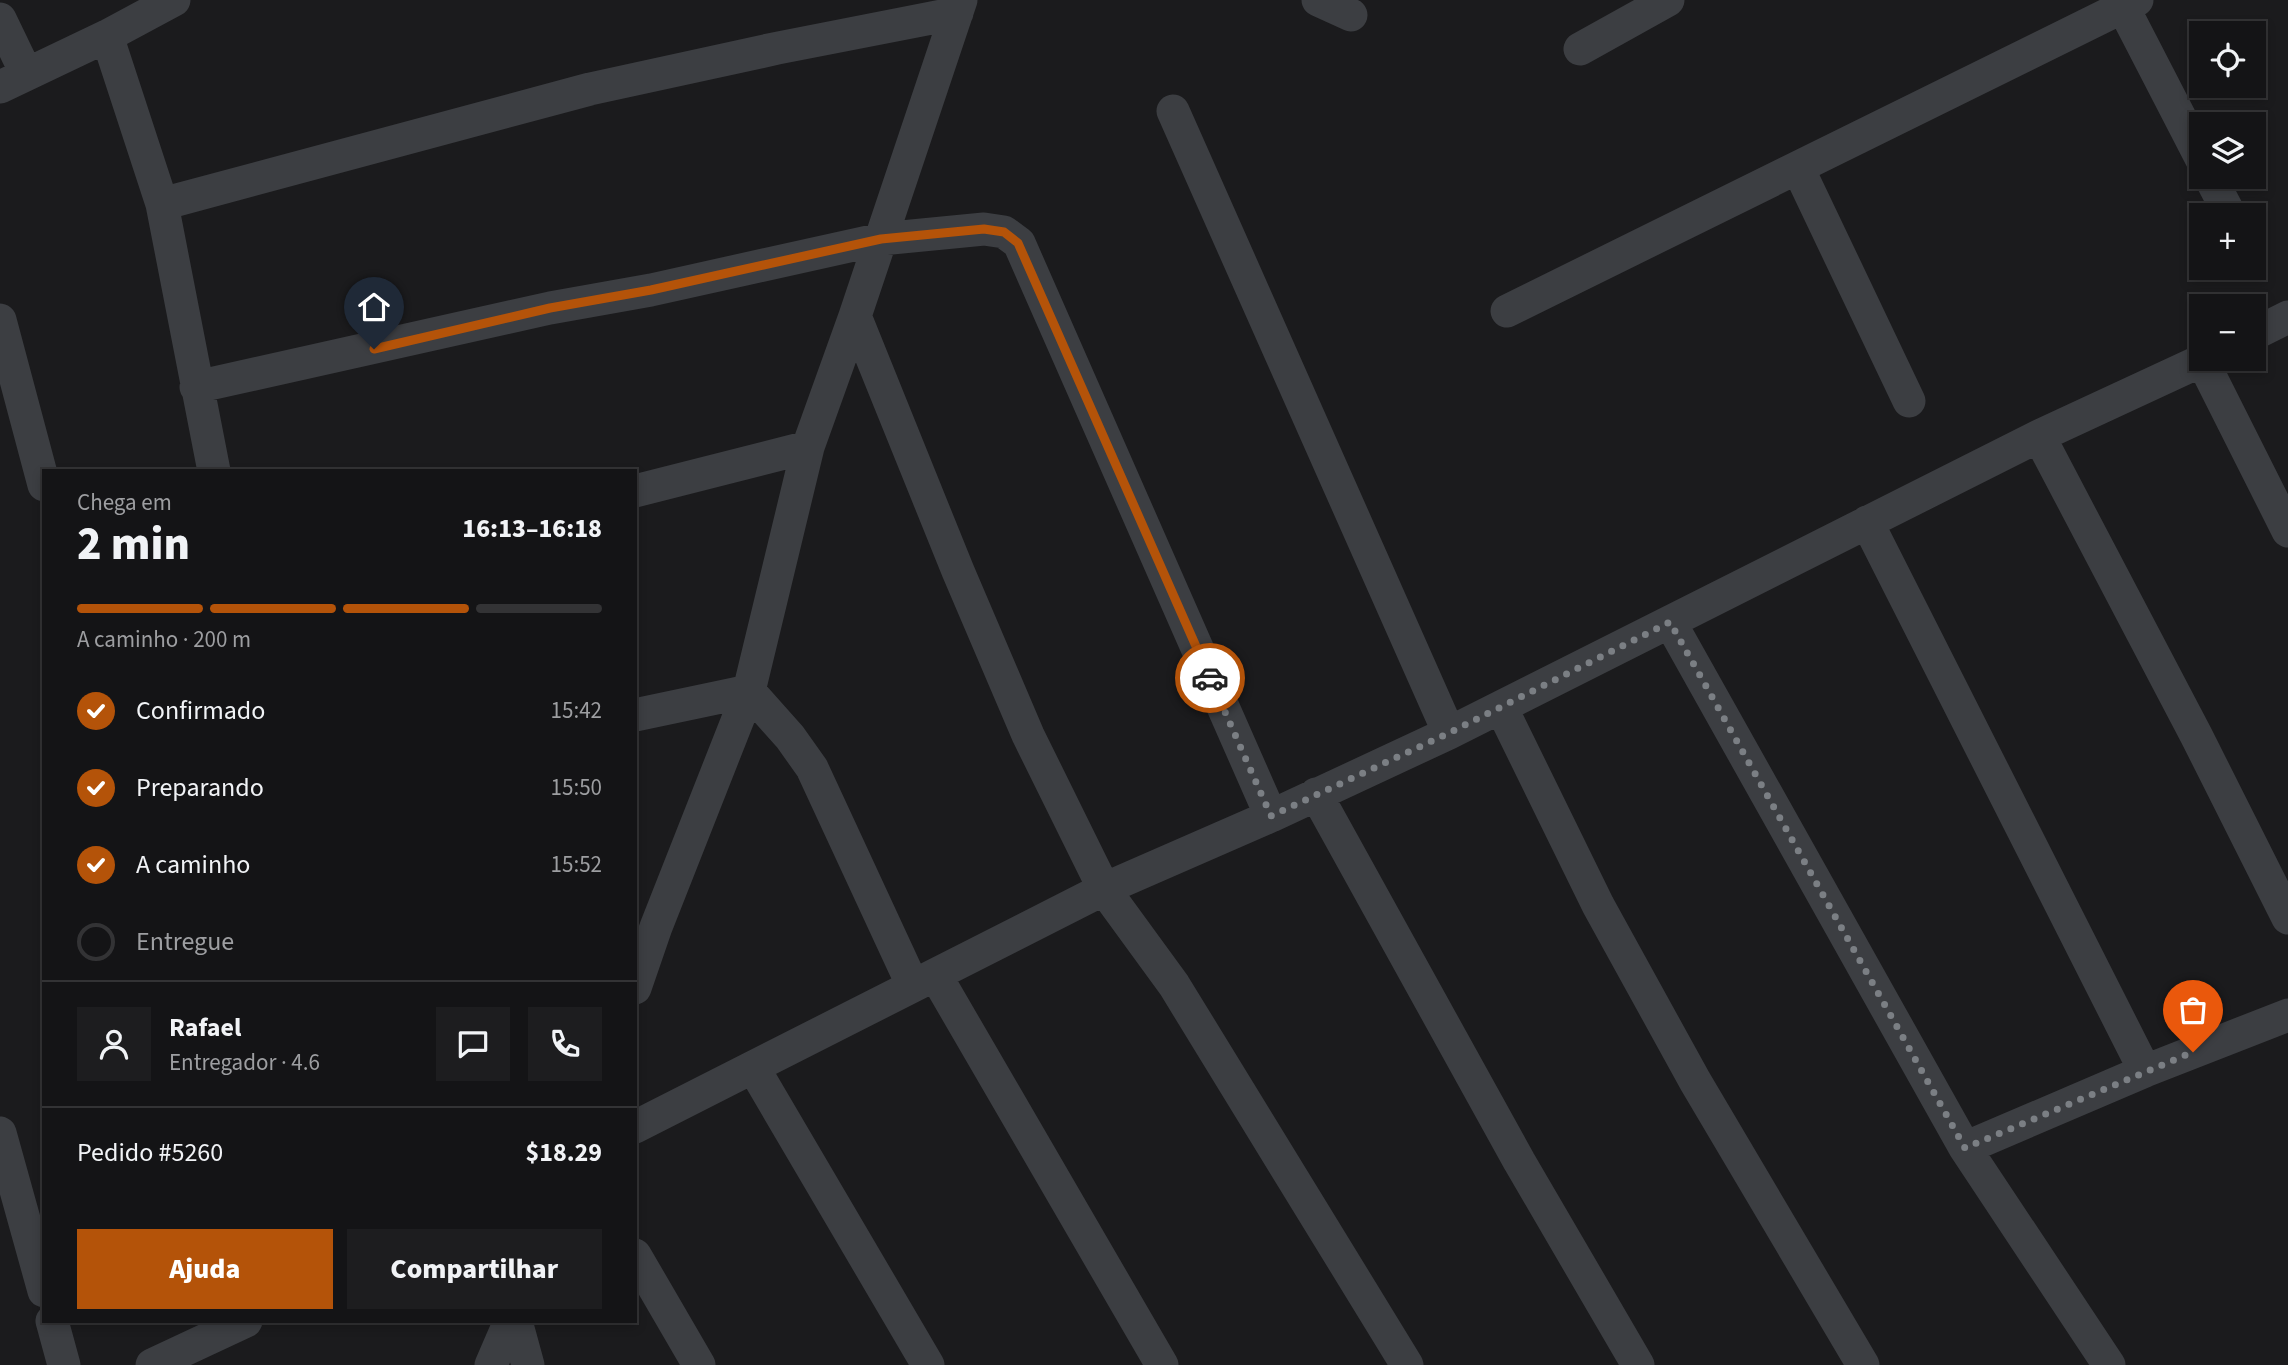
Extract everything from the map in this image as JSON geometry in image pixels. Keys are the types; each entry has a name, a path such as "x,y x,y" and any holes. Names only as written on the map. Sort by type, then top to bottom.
{"street":[{"path":"0,19 13,80 107,36 174,0"},
{"path":"1318,0 1351,15"},
{"path":"1580,49 1668,0"},
{"path":"1507,311 2130,4 2189,132"},
{"path":"162,204 590,89 959,6"},
{"path":"637,982 749,691 808,447 959,6"},
{"path":"107,36 162,204 214,469"},
{"path":"1173,111 1449,733"},
{"path":"1798,168 1909,401"},
{"path":"197,387 550,308 651,290 881,239 984,229 1004,232 1018,243 1271,816"},
{"path":"855,316 958,571 1028,735 1104,889 1174,985 1407,1365"},
{"path":"2266,328 2288,317"},
{"path":"0,320 42,478"},
{"path":"637,1126 1104,889 1271,816 1449,733 2039,436 2189,366"},
{"path":"2209,371 2288,531"},
{"path":"2039,436 2196,735 2288,918"},
{"path":"637,490 808,447"},
{"path":"1867,522 2145,1071"},
{"path":"1670,622 1965,1148 2109,1365"},
{"path":"637,715 749,691"},
{"path":"749,691 790,737 812,768 925,981 1162,1365"},
{"path":"1501,707 1598,905 1695,1081 1863,1365"},
{"path":"1316,794 1519,1161 1638,1365"},
{"path":"1965,1148 2145,1071 2288,1015"},
{"path":"753,1067 928,1365"},
{"path":"0,1133 42,1284"},
{"path":"637,1258 699,1365"},
{"path":"53,1323 64,1365"},
{"path":"152,1365 242,1323"},
{"path":"491,1365 509,1323"},
{"path":"517,1323 528,1365"}],"way so far":[{"path":"1210,678 1271,816 1449,733 1670,622 1965,1148 2193,1052"}],"route":[{"path":"374,349 550,308 651,290 881,239 984,229 1004,232 1018,243 1210,678"}]}
